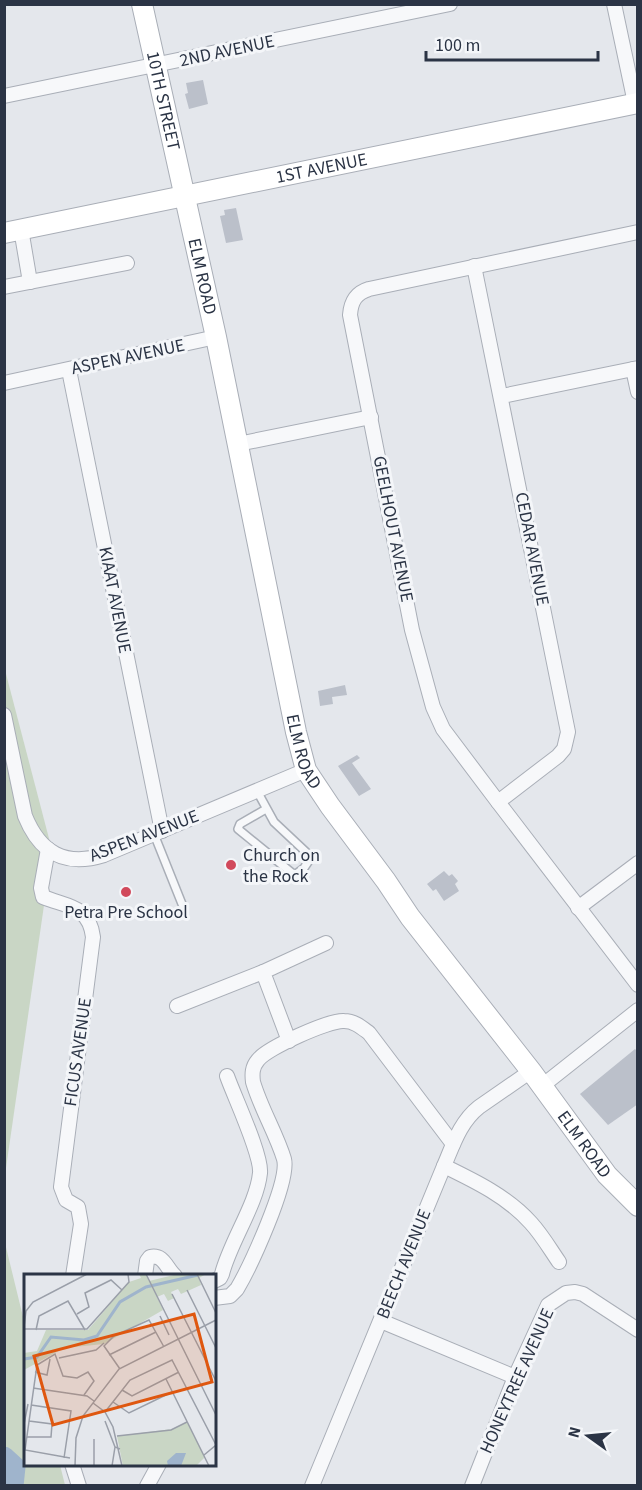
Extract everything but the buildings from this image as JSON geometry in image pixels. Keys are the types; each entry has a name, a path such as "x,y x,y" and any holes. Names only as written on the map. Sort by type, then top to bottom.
{"street":[{"name":"10TH STREET","path":"142,4 185,196"},
{"name":"2ND AVENUE","path":"4,96 450,4"},
{"path":"614,4 636,103"},
{"name":"1ST AVENUE","path":"13,231 636,103"},
{"name":"ELM ROAD","path":"185,196 216,337 294,724 306,770 410,917 536,1078 607,1175 638,1206"},
{"path":"13,231 30,282"},
{"name":"GEELHOUT AVENUE","path":"638,232 361,291 352,302 350,315 412,630 430,699 443,729 638,985"},
{"path":"4,287 127,263"},
{"name":"CEDAR AVENUE","path":"474,266 568,732 564,749 558,756 498,802"},
{"name":"ASPEN AVENUE","path":"4,383 216,337"},
{"path":"502,396 635,369 638,392"},
{"name":"KIAAT AVENUE","path":"69,370 158,832"},
{"path":"238,444 371,417"},
{"name":"ASPEN AVENUE","path":"4,715 25,816 31,830 48,849 72,860 87,860 104,855 306,770"},
{"name":"FICUS AVENUE","path":"48,849 41,888 43,897 82,912 92,927 93,937 61,1187 66,1200 78,1207 81,1217 73,1274"},
{"path":"578,908 638,863"},
{"path":"177,1006 263,972 326,943"},
{"path":"263,972 289,1041"},
{"name":"BEECH AVENUE","path":"312,1485 453,1144 471,1114 536,1078 638,1010"},
{"path":"216,1298 230,1296 237,1289 284,1180 285,1160 255,1089 252,1076 256,1061 263,1055 324,1025 338,1021 353,1022 369,1033 453,1144"},
{"path":"216,1280 222,1274 257,1188 261,1172 258,1156 226,1076"},
{"path":"444,1166 493,1192 515,1207 532,1224 559,1262"},
{"path":"145,1274 147,1261 150,1257 157,1256 162,1258 174,1274"},
{"name":"HONEYTREE AVENUE","path":"472,1485 514,1377 548,1305 566,1293 583,1294 638,1330"},
{"path":"381,1321 514,1377"},
{"path":"73,1466 80,1485"},
{"path":"147,1485 158,1466"}],"lane":[{"path":"256,791 278,827 307,853 308,862 297,874 292,873 238,829 240,824 266,809"},
{"path":"158,832 182,904"}],"green space":[{"path":"5,670 52,850 5,1175"},
{"path":"4,1239 24,1321 24,1466 60,1466 65,1485 5,1485"}],"waterway":[{"path":"4,1457 15,1467 13,1486"}],"place":[{"name":"Church on the Rock","path":"231,865"},
{"name":"Petra Pre School","path":"126,892"}]}
